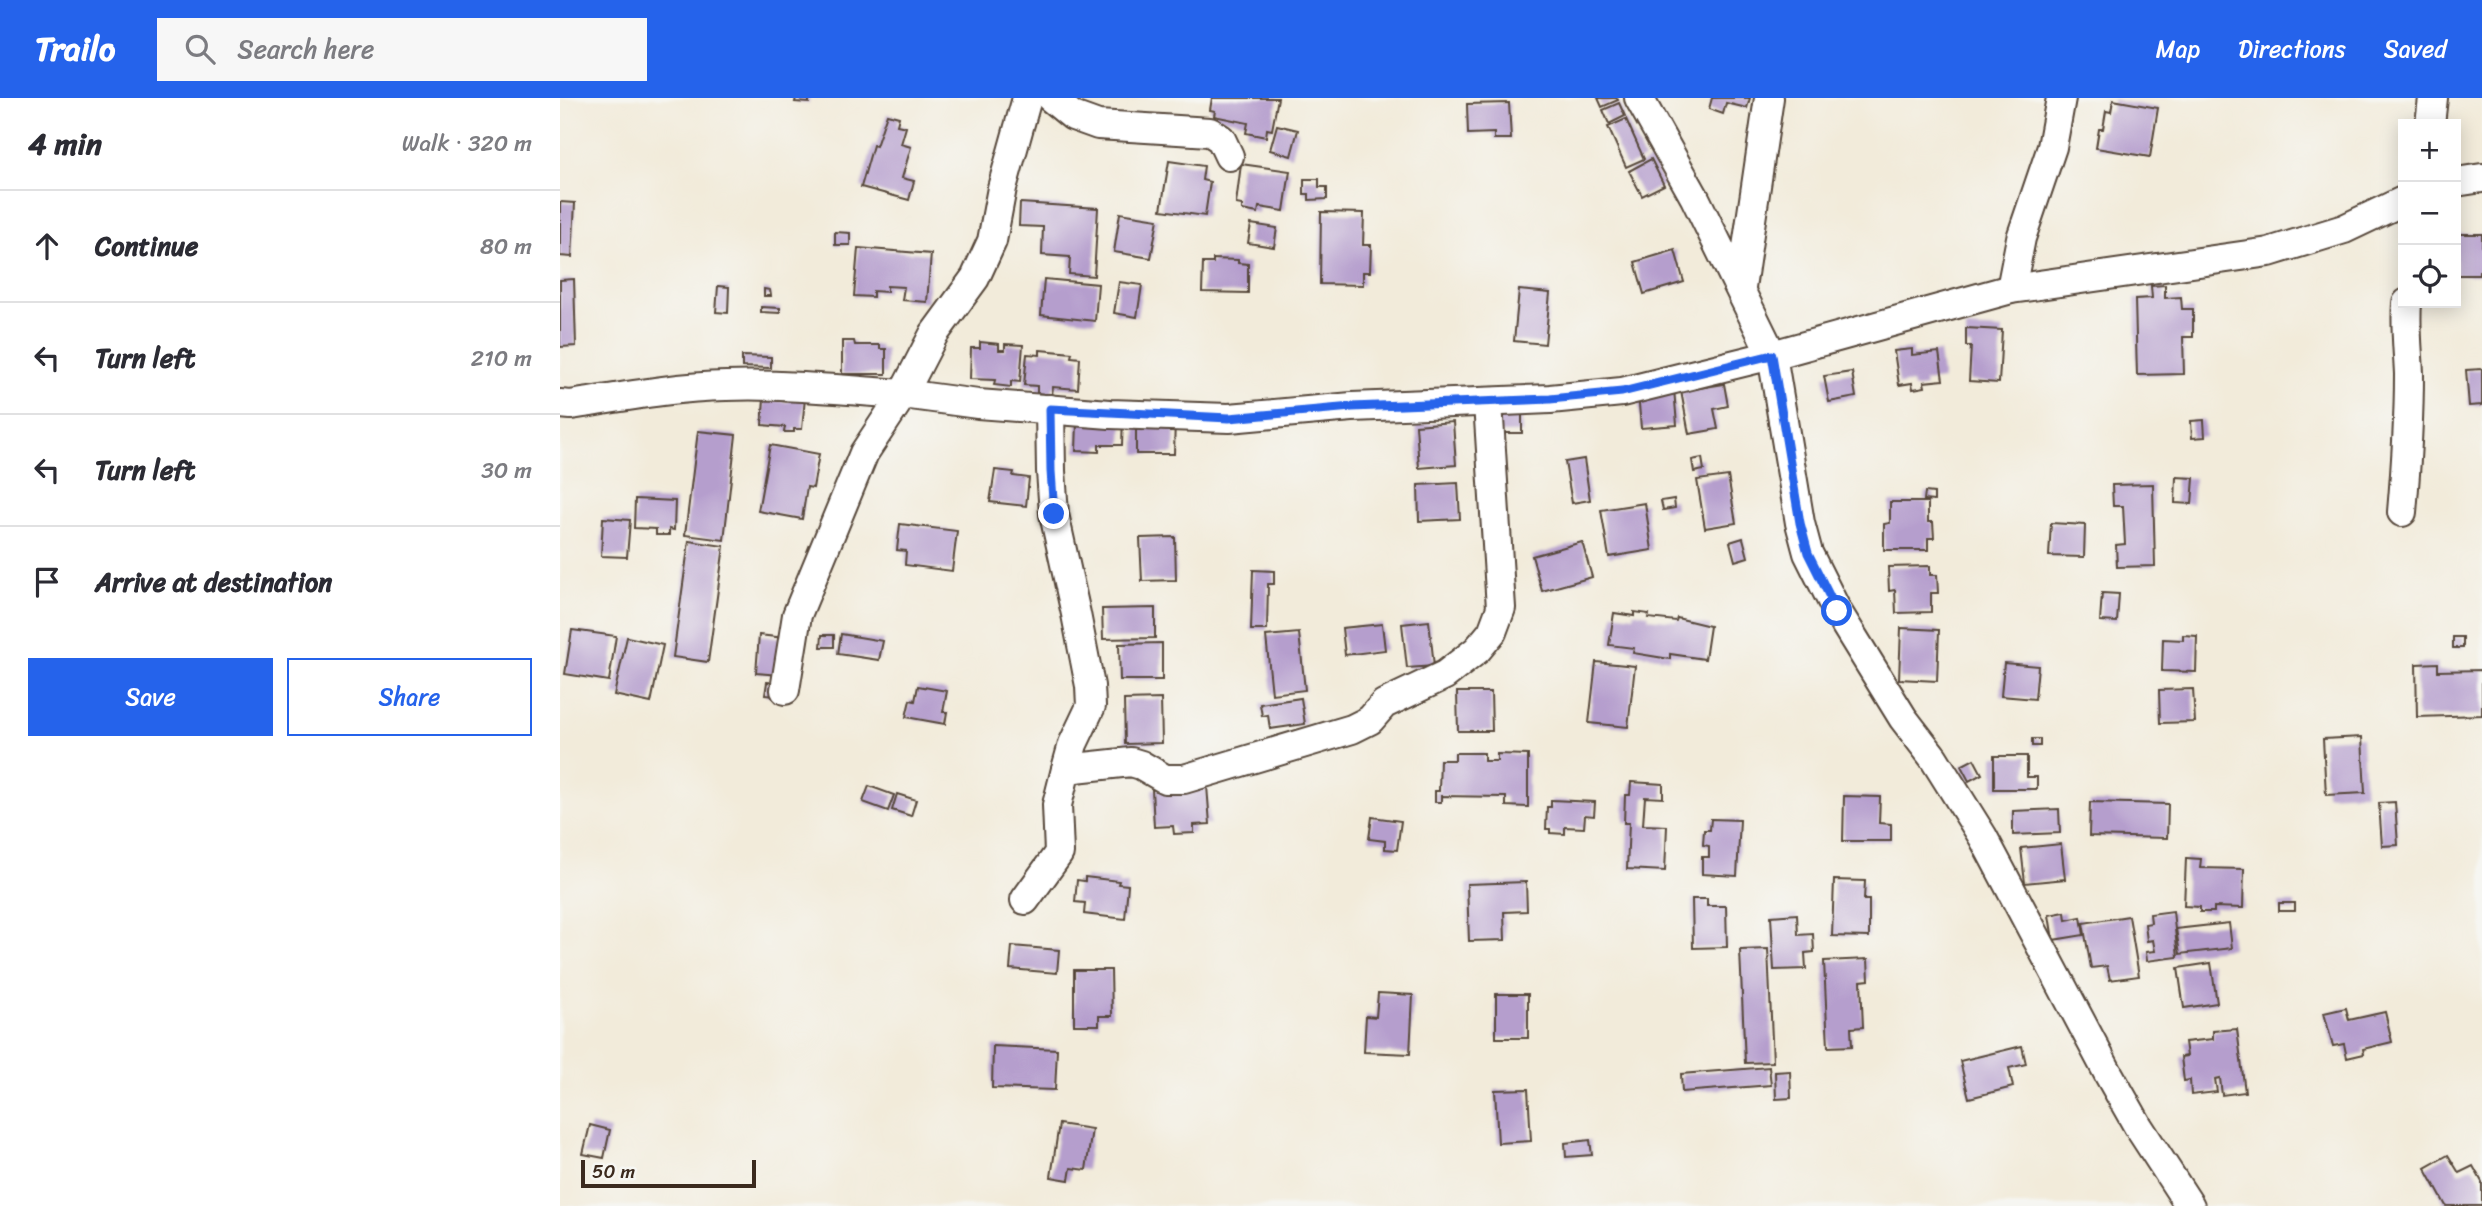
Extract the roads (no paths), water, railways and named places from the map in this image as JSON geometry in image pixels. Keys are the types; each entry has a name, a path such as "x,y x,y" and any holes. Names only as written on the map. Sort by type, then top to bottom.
{"street":[{"path":"785,690 797,615 864,453 903,394 934,334 975,278 992,241 1002,188 1027,98"},
{"path":"1051,98 1073,116 1098,125 1210,132 1221,139 1229,156"},
{"path":"1639,98 1741,288 1772,355 1800,523 1808,553 1837,611 1903,718 1933,757 1983,837 2108,1073 2138,1126 2190,1206"},
{"path":"1741,288 1769,98"},
{"path":"2011,289 2021,238 2052,147 2061,98"},
{"path":"2431,119 2433,98"},
{"path":"2461,181 2482,178"},
{"path":"560,404 571,405 649,391 726,386 817,388 903,394 978,404 1229,418 1352,407 1488,402 1622,392 1772,355 2011,289 2269,251 2344,229 2398,203"},
{"path":"2402,512 2409,373 2407,308"},
{"path":"1066,769 1131,762 1142,765 1165,779 1184,779 1352,729 1370,720 1384,704 1445,676 1477,650 1492,632 1501,608 1488,402"},
{"path":"1025,900 1059,853 1057,806 1073,744 1091,706 1090,686 1054,514 1050,409"}]}
